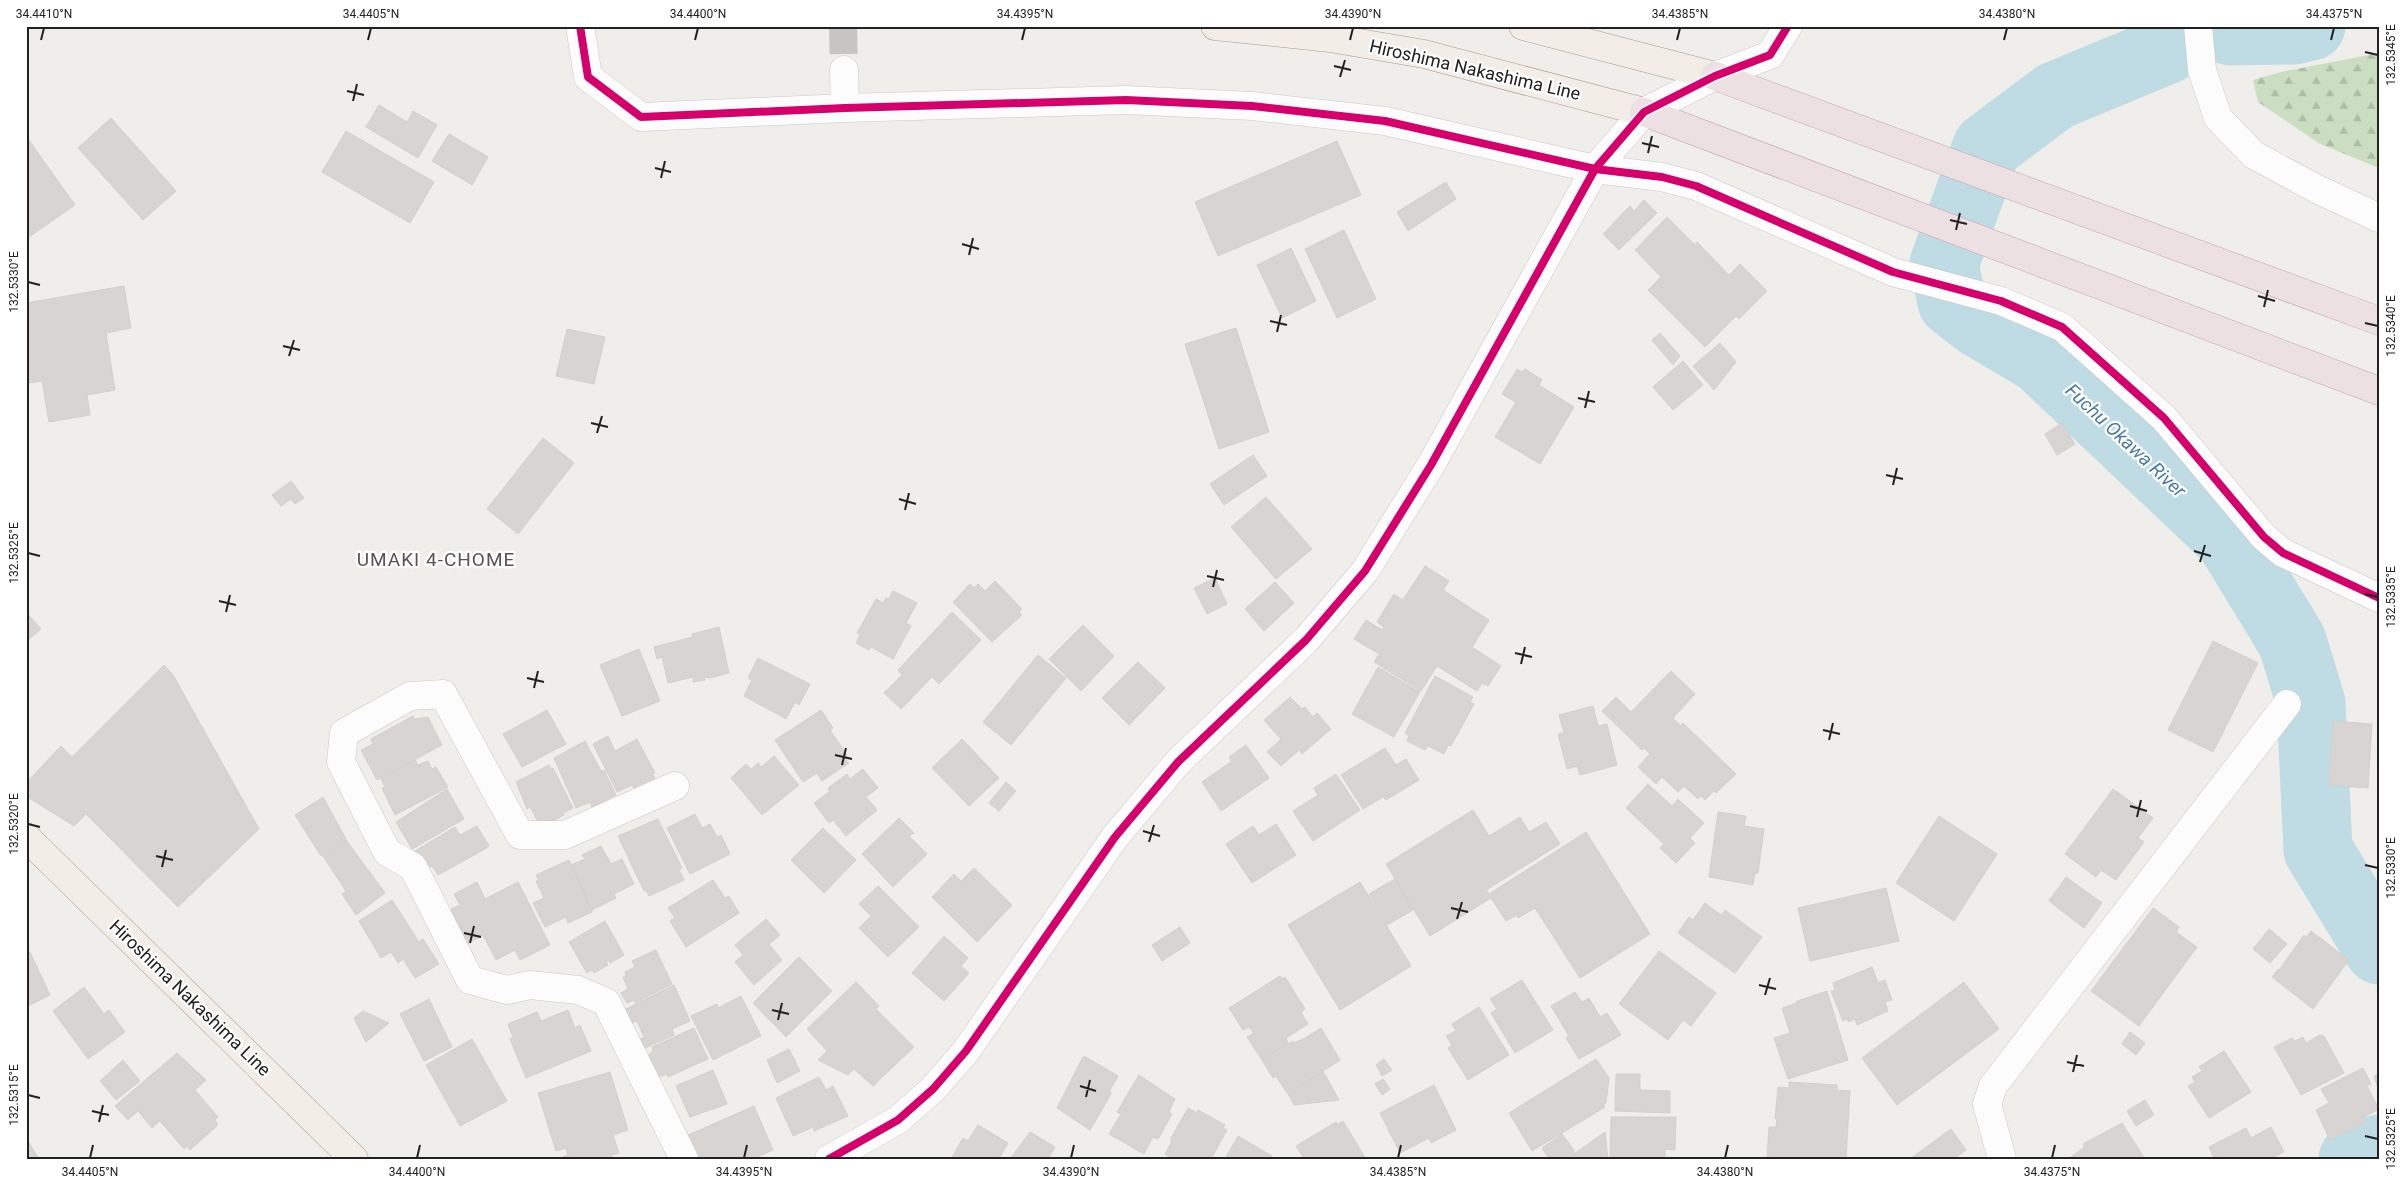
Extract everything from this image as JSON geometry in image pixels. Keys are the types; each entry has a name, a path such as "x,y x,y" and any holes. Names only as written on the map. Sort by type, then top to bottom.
{"highway":[{"path":"1715,76 2379,321"},
{"path":"1644,112 2379,391"}],"main road":[{"name":"Hiroshima Nakashima Line","path":"1215,26 1330,38 1424,54 1644,112"},
{"path":"1523,26 1715,76"},
{"name":"Hiroshima Nakashima Line","path":"26,837 354,1159"}],"street":[{"path":"580,26 588,77 641,117 845,108 1126,100 1252,106 1385,121 1595,169 1662,177 1696,186 1893,272 2001,301 2062,327 2164,418 2264,537 2283,553 2379,598"},
{"path":"830,1159 898,1120 933,1089 966,1051 1115,837 1178,762 1306,640 1365,571 1431,465 1595,169 1644,112 1715,76 1770,55 1788,26"},
{"path":"2198,26 2202,70 2218,118 2254,155 2315,188 2379,218"},
{"path":"844,70 845,108"},
{"path":"675,786 565,835 520,835 443,694 410,696 344,733 341,762 345,770 387,852 413,867 470,980 507,990 530,985 578,990 606,1002 684,1159"},
{"path":"2002,1159 1987,1104 1993,1086 2287,704"}],"green space":[{"path":"2379,53 2379,168 2320,144 2258,102 2253,80 2281,72"}],"building":[{"path":"379,105 407,122 413,111 437,125 418,158 366,127"},
{"path":"111,118 176,191 143,220 78,148"},
{"path":"346,131 434,182 410,223 322,172"},
{"path":"449,134 488,157 472,185 432,161"},
{"path":"26,136 75,205 26,239"},
{"path":"1337,141 1361,195 1218,256 1195,202"},
{"path":"1446,182 1456,199 1408,231 1397,212"},
{"path":"1644,200 1657,213 1619,250 1603,234 1630,206 1634,211"},
{"path":"1667,217 1695,245 1697,242 1729,275 1740,264 1767,291 1739,319 1736,316 1705,347 1648,290 1661,277 1635,250"},
{"path":"1344,230 1376,299 1337,318 1305,249"},
{"path":"1291,248 1316,301 1282,318 1257,265"},
{"path":"124,286 131,328 106,333 115,390 87,395 90,415 49,422 42,381 29,383 26,367 26,303"},
{"path":"1236,328 1269,432 1219,449 1185,344"},
{"path":"567,329 605,337 594,384 556,376"},
{"path":"1660,333 1680,356 1673,365 1652,340"},
{"path":"1720,343 1736,362 1714,390 1693,366"},
{"path":"1683,361 1703,385 1673,410 1653,387"},
{"path":"1517,369 1522,372 1525,369 1542,380 1539,385 1574,407 1540,464 1495,437 1516,402 1502,394"},
{"path":"2062,423 2075,444 2057,455 2045,434"},
{"path":"543,438 574,463 518,534 487,509"},
{"path":"1253,455 1267,476 1224,505 1210,484"},
{"path":"291,481 304,498 295,504 291,499 281,506 272,495"},
{"path":"1266,497 1312,549 1276,579 1231,527"},
{"path":"1425,566 1449,581 1443,590 1489,620 1472,647 1501,666 1488,686 1482,683 1477,691 1437,666 1421,691 1374,662 1379,654 1354,639 1366,620 1382,630 1384,627 1377,622 1394,594 1403,600"},
{"path":"1215,578 1227,604 1207,614 1194,588"},
{"path":"995,581 1022,609 1019,612 1022,615 992,642 953,602 970,584 974,588 978,584 985,591"},
{"path":"1275,582 1294,603 1264,631 1245,609"},
{"path":"893,591 917,603 906,623 911,626 893,659 871,647 869,650 856,643 860,635 857,633 876,599 883,603 886,598 889,599"},
{"path":"26,612 41,629 26,642"},
{"path":"952,612 981,640 939,684 932,677 901,709 884,693 902,675 898,670"},
{"path":"1083,625 1114,656 1081,691 1049,659"},
{"path":"719,627 729,673 710,678 704,677 705,680 693,682 693,677 668,683 662,657 657,659 654,647 693,637 692,634"},
{"path":"2213,641 2258,663 2213,752 2168,730"},
{"path":"639,649 660,701 622,716 600,665"},
{"path":"1038,655 1066,678 1011,745 983,722"},
{"path":"758,658 810,684 799,705 795,702 786,719 744,696 752,680 748,678"},
{"path":"1138,662 1165,688 1129,725 1102,698"},
{"path":"164,665 173,675 259,829 178,907 86,814 74,826 26,796 26,783 61,746 72,757"},
{"path":"1378,667 1420,692 1394,737 1352,714"},
{"path":"1671,671 1695,694 1673,718 1681,726 1683,723 1736,774 1716,793 1714,791 1705,800 1701,796 1698,799 1684,786 1678,792 1662,777 1656,784 1638,767 1650,754 1644,748 1642,750 1602,711 1616,697 1631,712"},
{"path":"1435,676 1473,697 1470,702 1474,704 1451,746 1448,745 1444,754 1428,746 1425,750 1407,741 1409,736 1405,733"},
{"path":"1290,697 1302,709 1305,707 1313,717 1317,713 1331,729 1302,754 1299,750 1281,766 1267,752 1281,739 1264,720"},
{"path":"1593,706 1598,726 1607,724 1617,765 1580,775 1577,766 1567,769 1558,734 1564,733 1559,715"},
{"path":"547,710 566,744 522,767 503,734"},
{"path":"821,710 833,728 830,730 847,755 844,757 849,763 822,781 817,773 803,782 775,740"},
{"path":"413,716 414,719 428,717 442,745 377,780 361,750 373,744 371,739"},
{"path":"2333,721 2372,724 2368,788 2329,785"},
{"path":"608,736 615,751 637,739 655,773 652,773 655,778 634,788 632,785 617,792 593,744"},
{"path":"962,739 999,778 969,806 932,768"},
{"path":"585,741 601,771 604,770 616,795 592,807 590,802 576,808 554,758"},
{"path":"1246,745 1269,778 1221,811 1202,782 1232,761 1229,757"},
{"path":"1385,748 1396,765 1406,759 1419,780 1386,800 1383,797 1363,809 1341,775"},
{"path":"774,756 799,785 762,815 731,778 746,764 751,769 758,763 761,767"},
{"path":"415,760 418,765 428,761 432,769 436,767 448,787 395,815 382,788 385,787 381,779"},
{"path":"549,765 551,769 553,768 573,808 541,827 530,807 527,809 516,782"},
{"path":"863,769 878,788 866,797 877,810 846,836 833,820 829,823 814,803 830,791 828,788 847,774 850,779"},
{"path":"1336,774 1360,810 1313,841 1293,811 1318,795 1314,788"},
{"path":"1006,782 1016,791 999,811 989,803"},
{"path":"1648,784 1672,806 1678,799 1704,823 1690,838 1695,843 1676,863 1660,848 1664,844 1626,808"},
{"path":"447,789 464,819 412,849 396,822"},
{"path":"2113,789 2153,818 2138,838 2144,842 2116,880 2101,870 2096,877 2065,854"},
{"path":"323,797 346,839 321,856 295,815"},
{"path":"1473,810 1489,836 1520,817 1529,832 1546,822 1560,844 1486,890 1489,894 1586,832 1650,934 1580,978 1535,908 1518,918 1517,915 1506,921 1491,898 1430,936 1386,864"},
{"path":"1718,812 1746,816 1744,826 1764,829 1758,873 1755,873 1753,885 1709,877"},
{"path":"695,814 702,828 710,824 717,837 721,835 730,854 690,874 667,828"},
{"path":"1939,816 1997,854 1954,921 1896,883"},
{"path":"899,818 914,833 909,836 927,854 893,887 862,854"},
{"path":"658,819 682,868 679,870 684,880 649,896 646,890 644,891 618,836"},
{"path":"1276,824 1296,855 1252,883 1226,844 1253,826 1259,835"},
{"path":"477,826 489,846 438,875 432,866 426,870 415,851 455,827 460,835"},
{"path":"823,828 856,860 824,893 791,860"},
{"path":"346,840 385,893 356,915 342,894 346,891 323,856"},
{"path":"601,846 611,864 622,859 634,884 614,894 616,898 592,910 571,865 585,859 582,855"},
{"path":"569,860 592,912 568,923 566,917 545,927 533,903 544,898 536,881 539,881 536,875"},
{"path":"974,868 1012,905 977,942 932,897 954,874 961,881"},
{"path":"2066,877 2102,903 2084,928 2049,901"},
{"path":"1395,879 1413,910 1387,925 1369,894"},
{"path":"713,880 725,898 729,896 739,913 686,947 670,921 675,918 668,908"},
{"path":"477,882 485,899 518,882 550,945 520,960 515,950 496,960 483,935 467,944 447,911 460,905 454,894"},
{"path":"1360,882 1411,966 1340,1010 1288,925"},
{"path":"878,886 919,927 888,957 859,928 871,916 859,904"},
{"path":"1886,888 1899,941 1810,961 1798,908"},
{"path":"392,900 419,942 423,939 439,964 415,978 403,959 398,963 391,952 381,958 359,921"},
{"path":"1705,903 1721,915 1725,910 1762,937 1735,973 1678,933 1689,917 1693,920"},
{"path":"2153,908 2179,927 2176,932 2197,947 2139,1026 2091,991"},
{"path":"766,919 780,935 769,944 782,960 754,985 735,962 743,955 735,945"},
{"path":"605,921 624,955 610,963 609,960 606,961 608,965 594,973 592,970 587,973 569,942"},
{"path":"1180,927 1190,943 1162,961 1152,945"},
{"path":"2269,929 2287,944 2270,963 2253,949"},
{"path":"2311,931 2349,960 2313,1009 2272,977 2304,935 2306,937"},
{"path":"944,936 968,958 961,966 969,973 944,1001 912,973"},
{"path":"656,950 672,984 635,1003 634,1000 627,1003 621,993 628,989 623,977 626,976 625,972 635,967 632,961"},
{"path":"26,951 27,953 30,952 50,995 26,1007"},
{"path":"1659,951 1716,993 1691,1026 1683,1020 1668,1040 1619,1004"},
{"path":"799,957 832,991 786,1037 753,1003"},
{"path":"1872,967 1878,983 1885,980 1892,1000 1885,1002 1888,1011 1857,1025 1855,1019 1848,1022 1848,1019 1843,1021 1831,991 1835,990 1833,983"},
{"path":"1280,976 1282,979 1285,977 1305,1009 1301,1012 1308,1024 1286,1038 1288,1043 1262,1060 1247,1037 1254,1033 1249,1027 1243,1030 1229,1008"},
{"path":"1522,980 1553,1030 1515,1053 1491,1013 1497,1009 1490,999"},
{"path":"856,982 879,1006 876,1009 914,1047 873,1086 854,1069 848,1075 818,1060 827,1051 807,1029"},
{"path":"1964,982 1999,1029 1897,1105 1862,1058"},
{"path":"674,985 690,1021 672,1029 674,1035 641,1050 637,1041 644,1037 637,1021 630,1024 624,1010"},
{"path":"84,987 104,1014 109,1010 125,1032 88,1059 53,1011"},
{"path":"1827,991 1848,1060 1788,1079 1774,1038 1790,1033 1782,1008"},
{"path":"1575,992 1582,1002 1589,998 1600,1017 1607,1013 1621,1035 1579,1059 1566,1038 1569,1036 1551,1006"},
{"path":"741,996 761,1036 713,1060 691,1016 717,1004 718,1008"},
{"path":"429,999 452,1047 424,1061 400,1014"},
{"path":"1479,1007 1509,1055 1468,1080 1448,1048 1452,1045 1446,1036 1456,1031 1452,1024"},
{"path":"568,1010 575,1028 580,1025 591,1051 526,1078 510,1039 513,1037 508,1024 537,1012 541,1021"},
{"path":"363,1011 389,1023 366,1042 354,1018"},
{"path":"694,1028 708,1059 668,1077 667,1074 659,1077 649,1054 653,1052 652,1047"},
{"path":"1321,1028 1340,1060 1323,1071 1339,1100 1294,1105 1288,1094 1322,1072 1287,1093 1276,1076 1273,1078 1262,1060 1293,1041 1294,1043 1305,1038"},
{"path":"2130,1032 2145,1043 2136,1055 2122,1044"},
{"path":"2320,1035 2324,1036 2344,1073 2301,1095 2274,1047 2292,1038 2295,1041 2303,1037 2306,1043"},
{"path":"472,1039 507,1101 460,1126 426,1065"},
{"path":"789,1049 800,1071 777,1083 767,1060"},
{"path":"2224,1051 2251,1092 2209,1118 2188,1086 2195,1082 2192,1077 2202,1071 2199,1067"},
{"path":"177,1053 206,1080 195,1090 218,1117 215,1120 218,1125 190,1150 187,1146 184,1149 160,1121 152,1128 138,1111 128,1120 115,1106"},
{"path":"1083,1057 1118,1076 1110,1090 1111,1094 1090,1130 1057,1108"},
{"path":"1384,1059 1392,1070 1382,1076 1376,1065"},
{"path":"1596,1059 1609,1078 1606,1103 1603,1105 1605,1107 1532,1151 1509,1113"},
{"path":"123,1060 140,1081 116,1100 100,1081"},
{"path":"2363,1068 2371,1084 2367,1086 2379,1109 2364,1117 2366,1122 2330,1140 2316,1110 2329,1103 2321,1089"},
{"path":"713,1070 727,1104 690,1117 676,1086"},
{"path":"610,1072 628,1130 613,1135 619,1153 611,1155 612,1159 558,1159 568,1155 566,1148 556,1151 538,1093"},
{"path":"1616,1074 1640,1074 1640,1090 1670,1091 1670,1113 1615,1111"},
{"path":"2379,1074 2379,1091 2374,1076"},
{"path":"1139,1075 1175,1099 1169,1112 1172,1114 1158,1139 1153,1137 1144,1154 1109,1134 1121,1114 1117,1112"},
{"path":"819,1077 826,1090 833,1086 848,1116 814,1131 813,1127 793,1136 776,1098"},
{"path":"1383,1079 1390,1089 1382,1095 1375,1084"},
{"path":"1789,1082 1837,1085 1837,1090 1850,1091 1846,1159 1767,1159 1769,1127 1776,1127 1778,1087 1789,1088"},
{"path":"1434,1085 1456,1130 1431,1143 1429,1138 1400,1153 1380,1113"},
{"path":"2145,1100 2154,1115 2136,1126 2127,1111"},
{"path":"754,1106 773,1150 753,1159 696,1159 686,1136"},
{"path":"1188,1108 1197,1113 1198,1110 1225,1125 1223,1128 1227,1130 1211,1159 1172,1159 1165,1154 1171,1143 1171,1138"},
{"path":"1611,1117 1676,1117 1675,1150 1665,1149 1665,1159 1610,1159"},
{"path":"1343,1121 1366,1159 1304,1159 1296,1146 1336,1122 1337,1125"},
{"path":"2122,1123 2145,1159 2068,1159 2085,1147 2083,1144"},
{"path":"978,1125 1008,1143 999,1159 951,1159 963,1138 968,1141"},
{"path":"2271,1127 2284,1152 2270,1159 2212,1159 2214,1158 2209,1147 2246,1128 2251,1138"},
{"path":"1951,1129 1966,1150 1954,1159 1910,1159"},
{"path":"1030,1132 1055,1147 1048,1159 1010,1159"},
{"path":"1605,1132 1608,1159 1549,1159 1542,1148 1562,1134 1574,1150 1574,1154"},
{"path":"1238,1136 1272,1156 1270,1159 1225,1159"},
{"path":"26,1137 38,1158 37,1159 26,1159"}],"waterway":[{"name":"Fuchu Okawa River","path":"2230,31 2293,30 2311,26"},
{"name":"Fuchu Okawa River","path":"2166,50 2055,96 1987,147 1944,264 1952,302 1979,323 2040,359 2229,538 2292,641 2311,703 2318,850 2379,950"},
{"name":"Fuchu Okawa River","path":"2353,1159 2379,1149"}],"tunnel":[{"path":"843,26 844,70"}],"cycle path":[{"path":"580,26 588,77 641,117 845,108 1126,100 1252,106 1385,121 1595,169 1662,177 1696,186 1893,272 2001,301 2062,327 2164,418 2264,537 2283,553 2379,598"},
{"path":"829,1159 898,1120 933,1089 966,1051 1115,837 1178,762 1306,640 1365,571 1431,465 1595,169 1644,112 1715,76 1770,55 1788,26"}],"district":[{"name":"UMAKI 4-CHOME","path":"436,559"}]}
